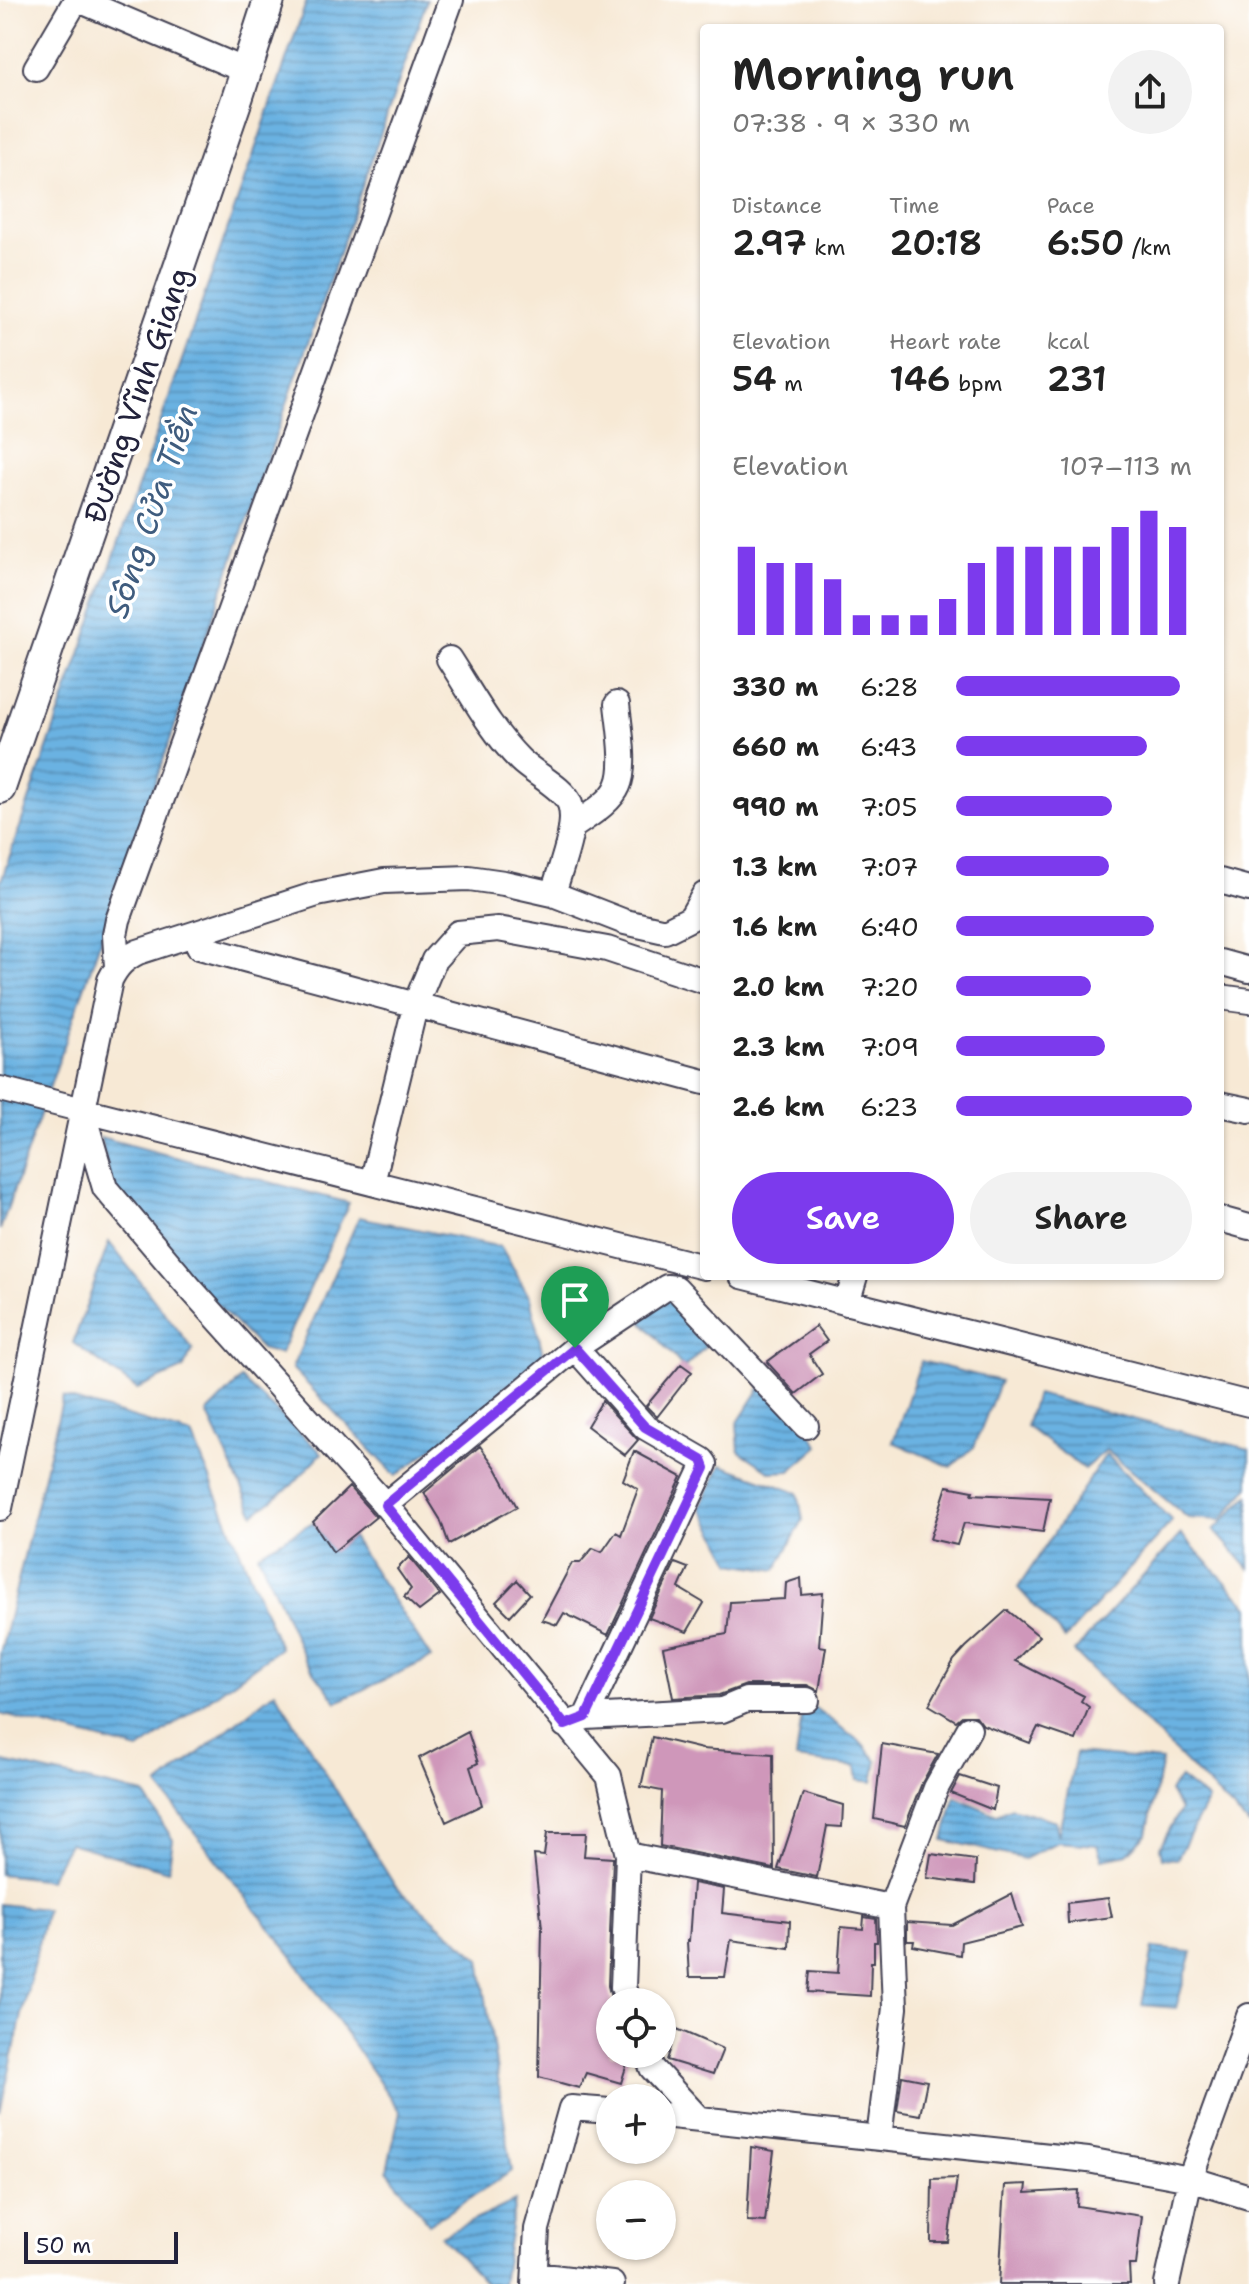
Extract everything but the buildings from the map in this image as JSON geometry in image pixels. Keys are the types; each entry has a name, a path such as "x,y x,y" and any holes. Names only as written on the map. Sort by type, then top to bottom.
{"street":[{"path":"36,68 78,0 246,71"},
{"name":"Đường Vĩnh Giang","path":"0,788 11,722 269,0"},
{"path":"117,967 115,935 118,920 451,0"},
{"path":"449,659 507,746 571,806 571,828 553,894"},
{"path":"571,828 618,788 622,774 617,704"},
{"path":"0,1508 72,1107 110,980 117,967 138,952 317,894 384,881 469,878 553,894 625,922 665,931 691,918 700,902"},
{"path":"1224,882 1249,889"},
{"path":"372,1183 416,1003 434,960 458,933 498,929 607,949 700,980"},
{"path":"199,947 700,1081"},
{"path":"1224,963 1249,970"},
{"path":"1224,998 1249,1001"},
{"path":"0,1089 700,1266"},
{"path":"1224,1105 1249,1110"},
{"path":"72,1107 105,1188 190,1288 576,1721 609,1776 628,1855 623,1988"},
{"path":"1224,1220 1249,1227"},
{"path":"758,1280 1249,1404"},
{"path":"847,1303 854,1280"},
{"path":"385,1505 575,1348 671,1286 806,1426"},
{"path":"575,1348 645,1427 705,1464 576,1721"},
{"path":"576,1721 722,1710 746,1700 807,1700"},
{"path":"879,2138 895,2008 891,1907 936,1788 969,1729"},
{"path":"628,1855 891,1907"},
{"path":"1167,2284 1190,2179 1249,2016"},
{"path":"652,2068 698,2118"},
{"path":"596,2110 571,2108 537,2229 534,2279 612,2284"},
{"path":"676,2116 1088,2160 1190,2179 1249,2197"}],"water":[{"name":"Sông Cửa Tiền","path":"307,0 427,0 0,1230 0,884"},
{"path":"100,1137 349,1203 280,1354 261,1349 156,1242 111,1183"},
{"path":"359,1217 501,1247 530,1298 545,1363 396,1476 292,1368"},
{"path":"109,1242 193,1349 183,1369 137,1389 73,1343"},
{"path":"672,1298 715,1337 684,1368 641,1320 654,1302"},
{"path":"921,1361 1000,1381 974,1447 951,1467 893,1442"},
{"path":"241,1379 322,1453 291,1486 254,1514 207,1413"},
{"path":"764,1382 806,1426 819,1446 790,1471 771,1472 739,1451 737,1424"},
{"path":"1036,1394 1249,1449 1249,1487 1221,1520 1188,1518 1106,1450 1084,1469 1026,1426"},
{"path":"63,1397 192,1435 280,1648 139,1750 0,1714 0,1654"},
{"path":"1106,1454 1172,1521 1065,1639 1018,1588"},
{"path":"721,1465 798,1493 803,1520 776,1570 732,1563 701,1507"},
{"path":"1249,1495 1249,1569 1214,1530"},
{"path":"313,1522 333,1551 352,1537 431,1658 337,1702 305,1660 258,1554"},
{"path":"1181,1534 1249,1607 1249,1825 1074,1652"},
{"path":"275,1691 395,1886 480,1959 512,2171 429,2224 387,2170 400,2112 292,1956 158,1786"},
{"path":"804,1700 862,1743 877,1761 873,1782 858,1780 856,1767 796,1759"},
{"path":"1076,1753 1162,1761 1147,1834 1127,1854 1102,1859 1097,1845 1057,1842 1024,1859 944,1840 955,1797 997,1815 1012,1808 1056,1821 1058,1837"},
{"path":"0,1761 144,1794 173,1840 168,1871 69,1843 49,1880 0,1874"},
{"path":"1180,1778 1208,1800 1177,1859 1162,1858 1160,1847 1180,1810 1169,1791"},
{"path":"0,1904 46,1909 0,2112"},
{"path":"1153,1948 1192,1952 1176,2008 1142,2005"},
{"path":"515,2201 502,2284 486,2284 441,2236"}],"route":[{"path":"575,1348 645,1427 702,1460 705,1468 586,1717 565,1725 385,1505 575,1348"}]}
